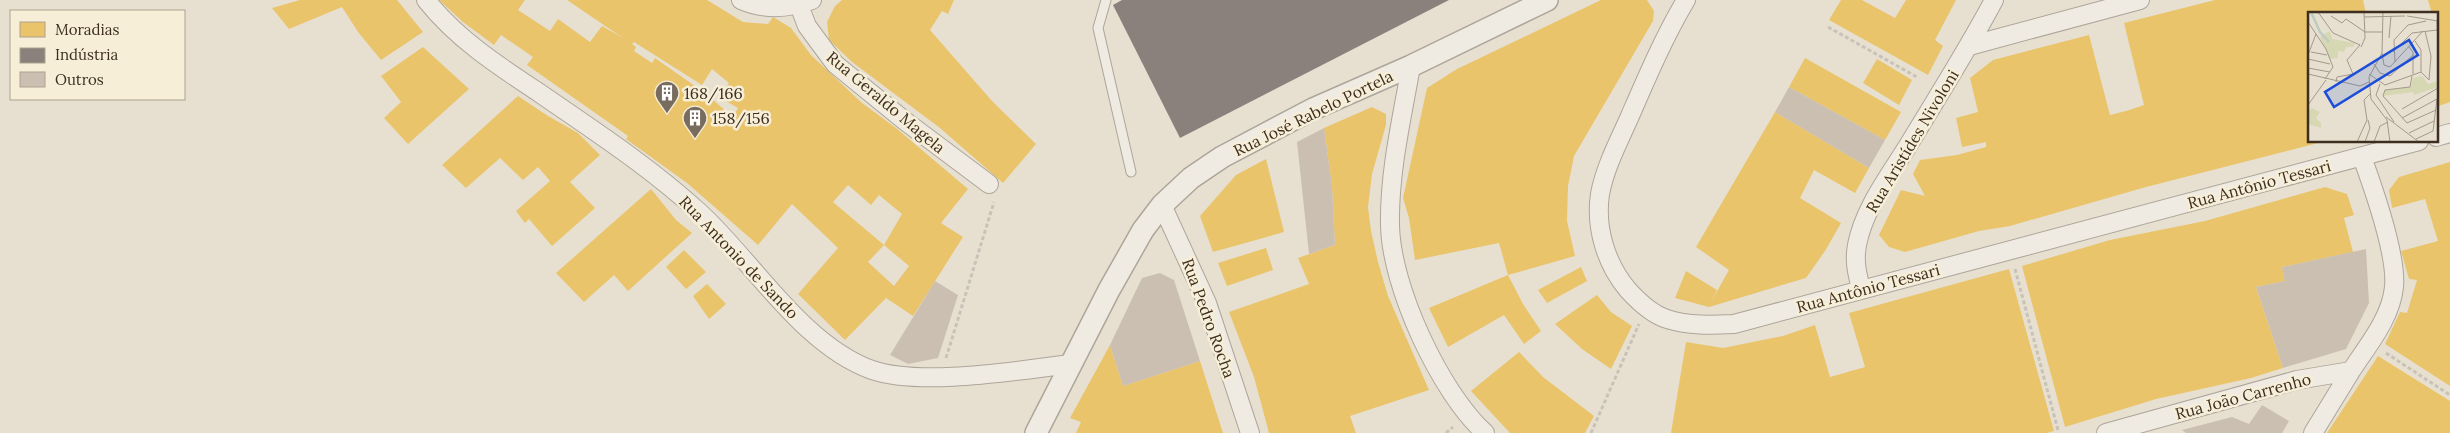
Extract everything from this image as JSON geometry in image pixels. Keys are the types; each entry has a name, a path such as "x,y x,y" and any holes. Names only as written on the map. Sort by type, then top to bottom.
{"street":[{"name":"Rua Antonio de Sando","path":"426,0 439,17 476,50 653,172 701,213 764,284 811,330 846,358 872,370 893,375 941,376 1004,372 1072,364"},
{"path":"741,0 756,6 780,8 806,2"},
{"name":"Rua José Rabelo Portela","path":"1036,433 1130,251 1152,216 1192,178 1222,157 1313,109 1411,66 1547,0"},
{"name":"Rua Aristídes Nivoloni","path":"1861,289 1855,264 1857,243 1866,218 1884,184 1969,46 1994,0"},
{"path":"1969,46 2140,0"},
{"name":"Rua Geraldo Magela","path":"806,2 807,26 835,64 905,121 989,184"},
{"name":"Rua Antônio Tessari","path":"1678,4 1612,157 1600,194 1599,222 1604,250 1622,282 1641,304 1664,318 1691,325 1734,324 2415,142"},
{"path":"1411,66 1391,187 1390,227 1400,280 1420,334 1444,381 1477,426 1485,433"},
{"path":"2313,433 2379,329 2391,302 2394,285 2391,257 2375,193 2362,157"},
{"name":"Rua Pedro Rocha","path":"1162,205 1207,303 1250,433"},
{"name":"Rua João Carrenho","path":"2106,433 2297,380 2351,371"}],"lane":[{"path":"1106,0 1098,28 1131,172"}],"path":[{"path":"1828,26 1917,77"},
{"path":"941,376 998,189 989,184"},
{"path":"2015,269 2058,430"},
{"path":"1591,433 1639,323"},
{"path":"2383,351 2450,395"}],"building: Moradias":[{"path":"300,0 397,0 423,32 381,60 358,32 342,7 289,29 272,8"},
{"path":"439,0 525,0 518,10 550,31 558,19 590,42 602,26 623,38 567,0 707,0 743,22 768,24 773,17 791,28 811,55 862,103 896,128 968,189 941,223 963,237 913,316 886,298 845,340 798,294 838,248 792,204 758,245 687,183 626,139 628,136 527,65 533,57 501,35 494,45 463,22","holes":["634,42 702,85 712,69 729,83 719,97 738,108 733,117 705,93 655,58 652,63 634,51 636,47 632,44","848,185 871,205 879,195 902,214 884,245 833,202","884,245 909,266 894,286 868,262"]},
{"path":"842,0 954,0 948,14 942,11 930,30 992,101 1036,144 1003,183 940,128 852,62 829,40 827,22 835,6"},
{"path":"1601,0 1647,0 1654,11 1653,21 1574,156 1568,186 1567,221 1575,256 1508,275 1499,243 1415,260 1409,218 1403,198 1427,88 1457,69"},
{"path":"1841,0 1862,0 1895,18 1906,0 1956,0 1935,40 1943,46 1928,75 1829,20"},
{"path":"2215,0 2363,0 2366,12 2308,12 2308,142 2322,142 2146,187 2010,226 1979,231 1905,252 1889,247 1879,235 1901,190 1925,196 1913,174 1920,160 1957,155 1986,147 1986,142 1962,147 1956,118 1978,112 1970,78 1993,60 2089,35 2110,115 2144,105 2124,23"},
{"path":"2428,0 2450,0 2450,102 2438,106 2438,12 2431,12"},
{"path":"423,47 469,89 408,144 384,118 401,102 381,76"},
{"path":"1805,58 1901,112 1885,140 1789,87"},
{"path":"1877,59 1912,80 1899,105 1863,83"},
{"path":"518,96 578,133 600,155 570,182 595,208 552,246 529,219 525,223 516,211 550,181 538,167 523,180 500,158 466,188 442,165"},
{"path":"1372,107 1386,114 1386,125 1372,174 1368,207 1371,231 1388,296 1429,390 1350,416 1356,433 1269,433 1254,377 1229,312 1309,284 1298,258 1335,245 1332,187 1324,128"},
{"path":"1775,112 1869,168 1855,193 1814,170 1800,198 1841,223 1825,251 1806,278 1709,307 1675,298 1686,271 1717,290 1711,302 1729,270 1696,247"},
{"path":"1266,159 1284,232 1213,252 1200,216 1236,175"},
{"path":"2450,162 2450,386 2385,344 2400,312 2407,313 2417,280 2409,279 2401,251 2438,241 2425,199 2392,208 2389,190 2399,177"},
{"path":"2325,187 2347,194 2354,215 2344,218 2353,252 2282,267 2285,281 2256,287 2283,368 2251,378 2156,399 2065,427 2022,266 2110,240 2205,221"},
{"path":"651,189 676,220 692,233 628,291 614,275 584,302 556,273"},
{"path":"1266,248 1273,270 1227,286 1218,263"},
{"path":"684,250 706,272 686,289 666,267"},
{"path":"1581,267 1587,281 1547,303 1538,290"},
{"path":"2009,269 2054,431 2047,433 1671,433 1686,342 1723,348 1783,336 1815,325 1830,377 1865,367 1849,313"},
{"path":"1508,275 1523,304 1541,331 1524,344 1504,315 1448,347 1429,308"},
{"path":"707,284 726,304 709,319 693,296"},
{"path":"1597,295 1611,312 1632,326 1611,369 1582,349 1555,324"},
{"path":"1110,345 1123,386 1200,361 1223,433 1076,433 1081,422 1070,418"},
{"path":"1519,352 1543,377 1594,416 1585,433 1510,433 1471,391"},
{"path":"2378,356 2450,401 2450,433 2327,433"}],"building: Indústria":[{"path":"1122,0 1449,0 1180,138 1113,5"}],"building: Outros":[{"path":"1789,87 1885,140 1869,168 1775,112"},
{"path":"1324,128 1332,187 1335,245 1309,254 1297,142"},
{"path":"2366,249 2369,303 2346,349 2283,368 2256,287 2285,281 2282,267"},
{"path":"1160,273 1174,280 1200,361 1123,386 1110,345 1142,278"},
{"path":"935,281 958,295 938,358 908,364 890,355"},
{"path":"2262,405 2289,421 2282,433 2186,433 2182,430 2232,417 2249,424"}],"place":[{"name":"168/166","path":"667,114"},
{"name":"158/156","path":"695,139"}]}
